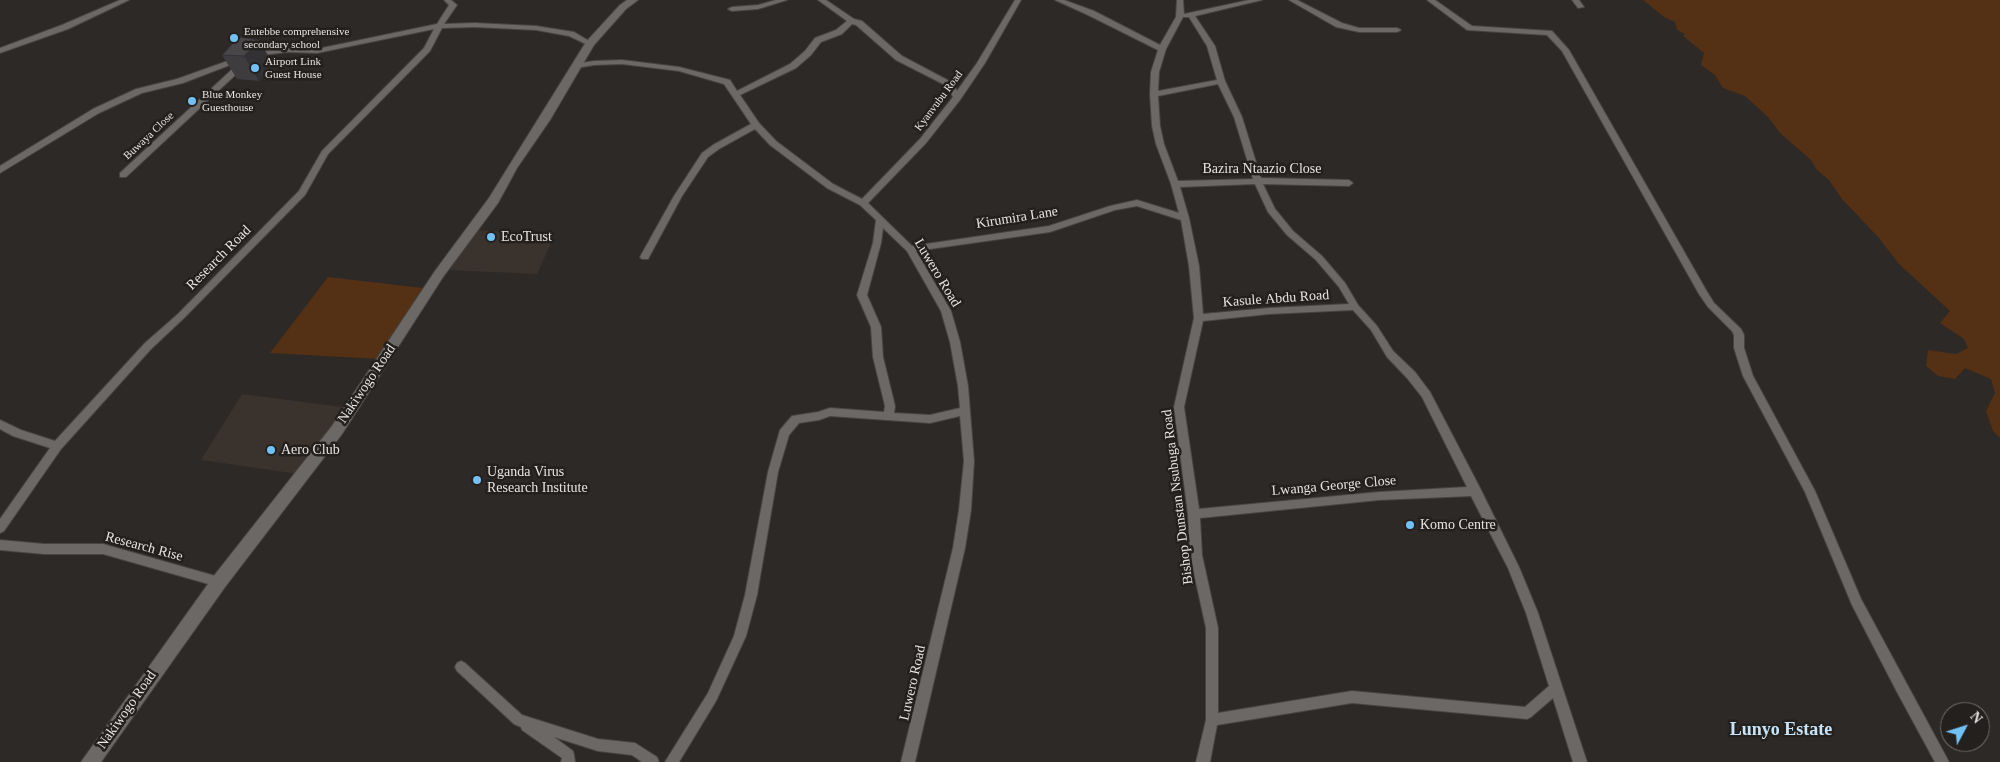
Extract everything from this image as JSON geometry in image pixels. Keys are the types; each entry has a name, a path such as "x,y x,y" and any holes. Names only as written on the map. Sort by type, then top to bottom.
{"street":[{"path":"0,51 65,27 126,0"},
{"name":"Nakiwogo Road","path":"90,762 220,582 322,447 337,430 439,274 494,200 512,168 545,120 590,44 623,7 633,0"},
{"path":"732,9 758,7 784,0"},
{"path":"821,0 851,21 859,23 899,58 950,85 957,98"},
{"path":"1058,0 1091,13 1162,49"},
{"name":"Bishop Dunstan Nsubuga Road","path":"1180,0 1180,17 1162,49 1155,72 1154,94 1156,126 1160,144 1185,218 1194,266 1199,318 1179,407 1194,514 1196,555 1212,628 1212,720 1203,762"},
{"path":"1180,17 1259,0"},
{"path":"1292,0 1340,25 1359,30 1397,30"},
{"path":"1430,0 1470,28 1548,33 1565,50 1702,292 1711,305 1739,334 1739,348 1748,376 1810,491 1856,601 1942,762"},
{"name":"Kyanvubu Road","path":"863,203 923,141 957,98 995,41 1016,1"},
{"name":"Research Road","path":"0,528 57,446 148,346 181,316 302,193 325,153 427,49 450,3"},
{"path":"1191,15 1211,46 1221,81 1238,117 1258,181 1270,210 1290,233 1319,258 1342,284 1356,307 1374,328 1390,354 1411,375 1426,395 1476,491 1514,567 1532,613 1580,762"},
{"path":"736,94 793,66 808,53 818,40 839,32 851,21"},
{"path":"0,170 96,111 139,91 180,81 256,53 335,48 439,26 475,25 536,28 571,34 590,44"},
{"name":"Buwaya Close","path":"123,175 256,53"},
{"name":"Luwero Road","path":"577,66 622,62 679,70 727,82 756,125 773,144 803,168 830,186 863,203 910,249 946,311 955,342 963,386 969,461 965,510 959,548 908,762"},
{"path":"1154,94 1221,81"},
{"path":"645,257 678,196 705,156 756,125"},
{"name":"Bazira Ntaazio Close","path":"1175,184 1258,181 1349,183"},
{"name":"Kirumira Lane","path":"910,249 1057,227 1113,208 1137,203 1185,218"},
{"path":"880,220 877,243 862,295 876,327 878,357 890,406 889,416"},
{"name":"Kasule Abdu Road","path":"1199,318 1269,311 1356,307"},
{"path":"672,762 712,698 740,636 751,595 773,472 784,433 796,419 830,412 930,418 964,411"},
{"path":"0,424 17,433 57,446"},
{"name":"Lwanga George Close","path":"1194,514 1379,496 1476,491"},
{"name":"Research Rise","path":"0,545 44,549 103,549 220,582"},
{"path":"461,667 518,720 568,755 568,762"},
{"path":"1212,720 1352,697 1527,713 1556,688"},
{"path":"518,720 598,745 635,749 652,762"}],"shaded area":[{"path":"1643,0 2000,0 2000,438 1993,431 1986,411 1995,393 1991,379 1965,368 1955,379 1938,376 1926,366 1928,350 1956,354 1968,348 1964,339 1940,323 1950,311 1899,264 1878,237 1842,199 1829,180 1816,169 1811,160 1780,133 1768,117 1745,96 1723,88 1715,75 1701,65 1704,53 1683,36 1685,34 1677,30 1675,22 1664,17"},
{"path":"474,230 555,235 537,274 449,270"},
{"path":"328,277 423,288 379,359 270,353"},
{"path":"242,394 350,408 305,475 201,460"}],"building":[{"path":"239,37 259,40 244,56 222,55"}],"place":[{"name":"Entebbe comprehensive secondary school","path":"234,38"},
{"name":"Airport Link Guest House","path":"255,68"},
{"name":"Blue Monkey Guesthouse","path":"192,101"},
{"name":"EcoTrust","path":"491,237"},
{"name":"Aero Club","path":"271,450"},
{"name":"Uganda Virus Research Institute","path":"477,480"},
{"name":"Komo Centre","path":"1410,525"}],"district":[{"name":"Lunyo Estate","path":"1781,730"}]}
